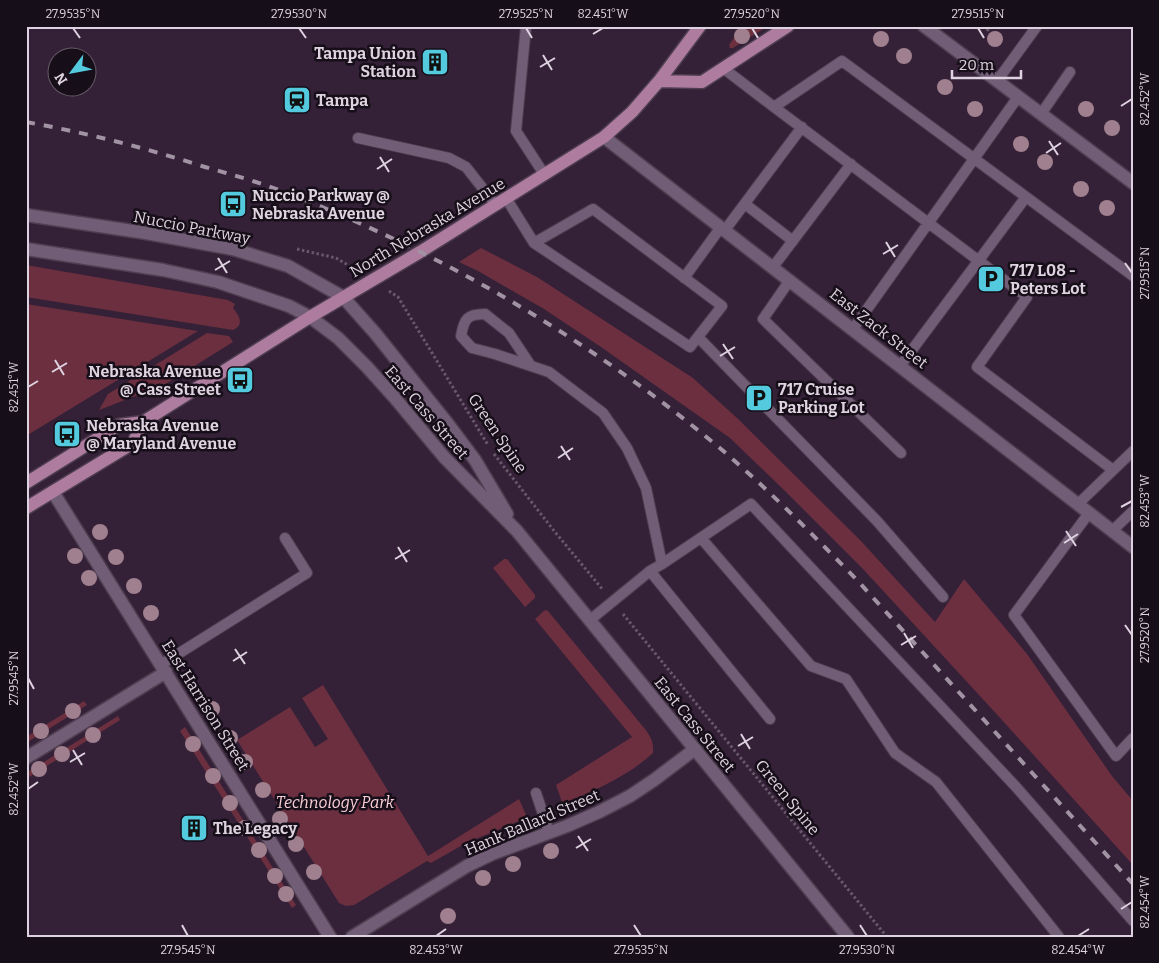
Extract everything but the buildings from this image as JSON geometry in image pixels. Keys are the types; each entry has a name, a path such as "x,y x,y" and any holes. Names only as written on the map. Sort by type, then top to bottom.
{"main road":[{"name":"North Nebraska Avenue","path":"26,483 119,425 143,422 604,137 632,112 659,81 700,26"},
{"path":"659,81 702,82 788,26"},
{"path":"26,508 133,443 143,422"}],"street":[{"path":"924,26 1133,183"},
{"name":"East Zack Street","path":"604,137 1133,547"},
{"name":"Nuccio Parkway","path":"26,215 233,249 288,266 343,297"},
{"path":"26,249 164,270 218,282 289,306 310,317"},
{"name":"East Cass Street","path":"343,297 376,333 475,460 517,531"},
{"name":"East Cass Street","path":"310,317 338,338 368,367 444,457 517,531 848,937"},
{"name":"East Harrison Street","path":"54,492 330,937"},
{"path":"26,758 164,668"},
{"name":"Hank Ballard Street","path":"352,937 467,866 492,854 599,812 630,796 695,749"}],"lane":[{"path":"526,26 516,131 544,174"},
{"path":"996,81 1037,26"},
{"path":"774,106 842,61 1133,276"},
{"path":"723,68 1027,297 977,367 1112,470"},
{"path":"1041,114 1070,72"},
{"path":"853,329 1018,97"},
{"path":"684,278 745,204 802,127"},
{"path":"358,138 449,158 466,167 500,201 534,243 690,347 722,306 593,209 534,243"},
{"path":"773,267 851,164"},
{"path":"900,366 1026,197"},
{"path":"745,204 793,241"},
{"path":"790,280 763,319 901,453"},
{"path":"531,366 510,333 486,314 474,314 464,323 461,336 472,348 549,372 603,413 627,448 646,488 662,564"},
{"path":"698,337 877,521 943,598"},
{"path":"1078,504 1133,450"},
{"path":"590,620 650,571 751,504 1017,788 1133,921"},
{"path":"1112,531 1133,511"},
{"path":"1089,513 1014,615 1116,756 1133,738"},
{"path":"164,668 307,573 285,538"},
{"path":"702,538 810,666 846,679 895,753 936,782 1059,937"},
{"path":"650,571 770,719"},
{"path":"536,793 549,832"}],"path":[{"path":"986,31 990,26"},
{"name":"Green Spine","path":"398,297 488,445"},
{"name":"Green Spine","path":"494,453 589,575"},
{"name":"Green Spine","path":"632,625 887,937"}],"green space":[{"path":"742,26 768,26 733,48 730,48 729,45"},
{"path":"481,248 537,277 693,378 737,418 861,541 935,622 964,579 1027,654 1112,776 1133,801 1133,865 863,569 730,438 544,309 459,262"},
{"path":"26,265 228,300 235,304 233,308 239,317 240,323 233,330 26,297"},
{"path":"26,304 198,331 26,436"},
{"path":"207,333 229,336 233,342 164,385 99,410 108,394"},
{"path":"504,559 507,559 535,595 535,598 525,607 493,568"},
{"path":"545,610 548,611 645,729 653,746 653,753 633,769 600,788 565,803 562,802 556,785 632,737 535,619"},
{"name":"Technology Park","path":"323,685 428,856 519,799 526,815 524,819 466,843 431,863 427,861 354,905 346,906 339,903 237,740 290,707 315,747 328,739 302,698"},
{"path":"84,701 87,705 26,743 26,737"},
{"path":"118,716 120,720 26,779 26,773"},
{"path":"185,727 296,905 292,908 180,731"}],"railway":[{"path":"26,122 94,136 161,154 279,190 339,214 455,270 511,301 619,371 721,449 807,530 857,580 1133,884"}],"place":[{"name":"Tampa Union Station","path":"435,62"},
{"name":"Tampa","path":"297,100"},
{"name":"Nuccio Parkway @ Nebraska Avenue","path":"233,204"},
{"name":"717 L08 - Peters Lot","path":"991,279"},
{"name":"Nebraska Avenue @ Cass Street","path":"240,380"},
{"name":"717 Cruise Parking Lot","path":"759,398"},
{"name":"Nebraska Avenue @ Maryland Avenue","path":"67,434"},
{"name":"The Legacy","path":"194,828"}]}
